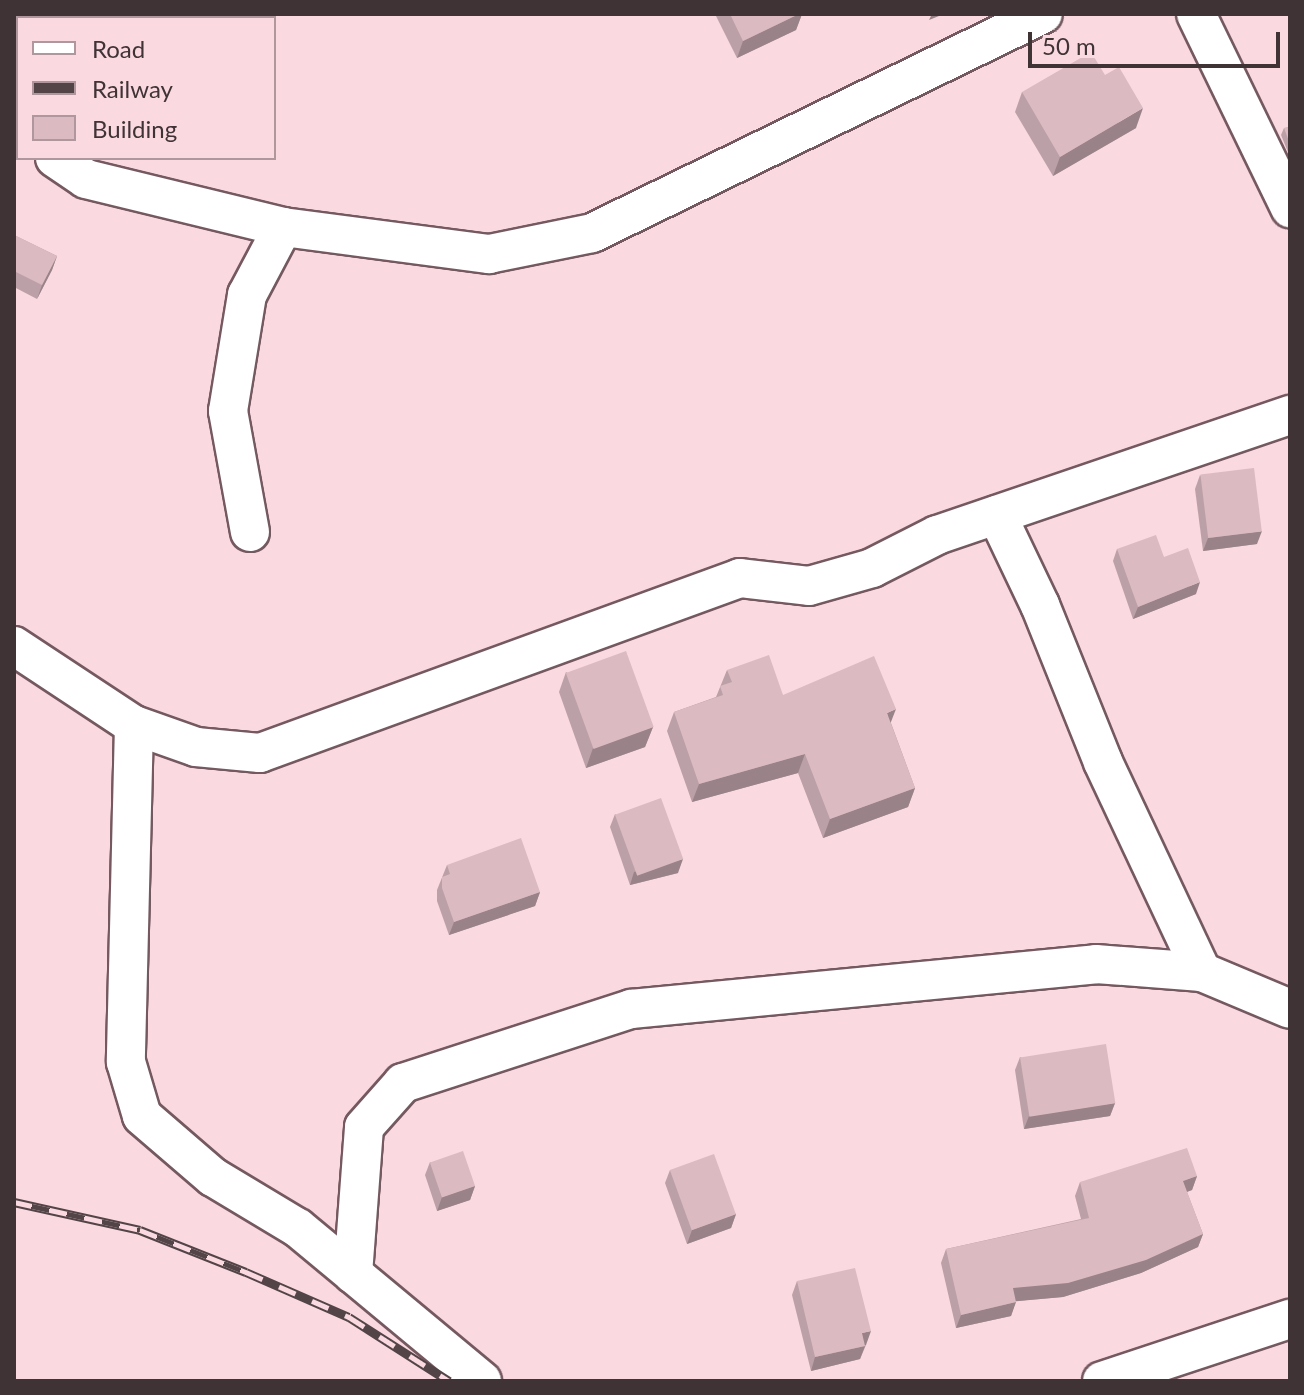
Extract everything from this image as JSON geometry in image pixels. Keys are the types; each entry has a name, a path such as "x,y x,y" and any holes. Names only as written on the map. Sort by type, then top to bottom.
{"street":[{"path":"58,160 86,179 283,227 489,254 592,233 1043,14"},
{"path":"1196,14 1290,208"},
{"path":"250,532 228,411 247,295 283,227"},
{"path":"14,646 134,725 196,747 260,753 740,578 809,586 872,568 937,535 1290,415"},
{"path":"997,515 1116,790 1202,972"},
{"path":"134,725 126,1062 142,1116 213,1177 298,1228 482,1381"},
{"path":"353,1274 364,1127 403,1083 631,1009 1096,964 1202,972 1290,1009"},
{"path":"1102,1381 1290,1319"}],"building":[{"path":"730,14 799,14 743,41"},
{"path":"1091,52 1105,75 1119,67 1143,108 1060,157 1022,92"},
{"path":"1290,127 1290,144 1284,128"},
{"path":"14,235 57,256 42,285 14,271"},
{"path":"1254,468 1262,532 1208,538 1200,475"},
{"path":"1156,535 1164,557 1188,548 1200,582 1138,607 1117,549"},
{"path":"626,651 654,727 594,749 566,673"},
{"path":"769,655 783,695 874,656 896,709 887,713 915,788 830,819 805,754 699,784 674,712 723,695 720,686 732,682 727,670"},
{"path":"661,798 683,859 637,876 615,815"},
{"path":"521,838 540,892 454,922 442,888 442,877 450,874 447,865"},
{"path":"1106,1044 1115,1103 1029,1117 1020,1058"},
{"path":"1187,1148 1197,1176 1183,1181 1203,1234 1146,1260 1068,1283 1013,1288 1016,1302 961,1315 946,1249 1089,1218 1080,1182"},
{"path":"463,1151 475,1186 442,1197 430,1162"},
{"path":"714,1154 736,1214 692,1230 670,1170"},
{"path":"855,1268 871,1331 862,1333 865,1346 815,1357 797,1281"}],"railway":[{"path":"14,1202 140,1230 246,1272 349,1317 449,1381"}]}
